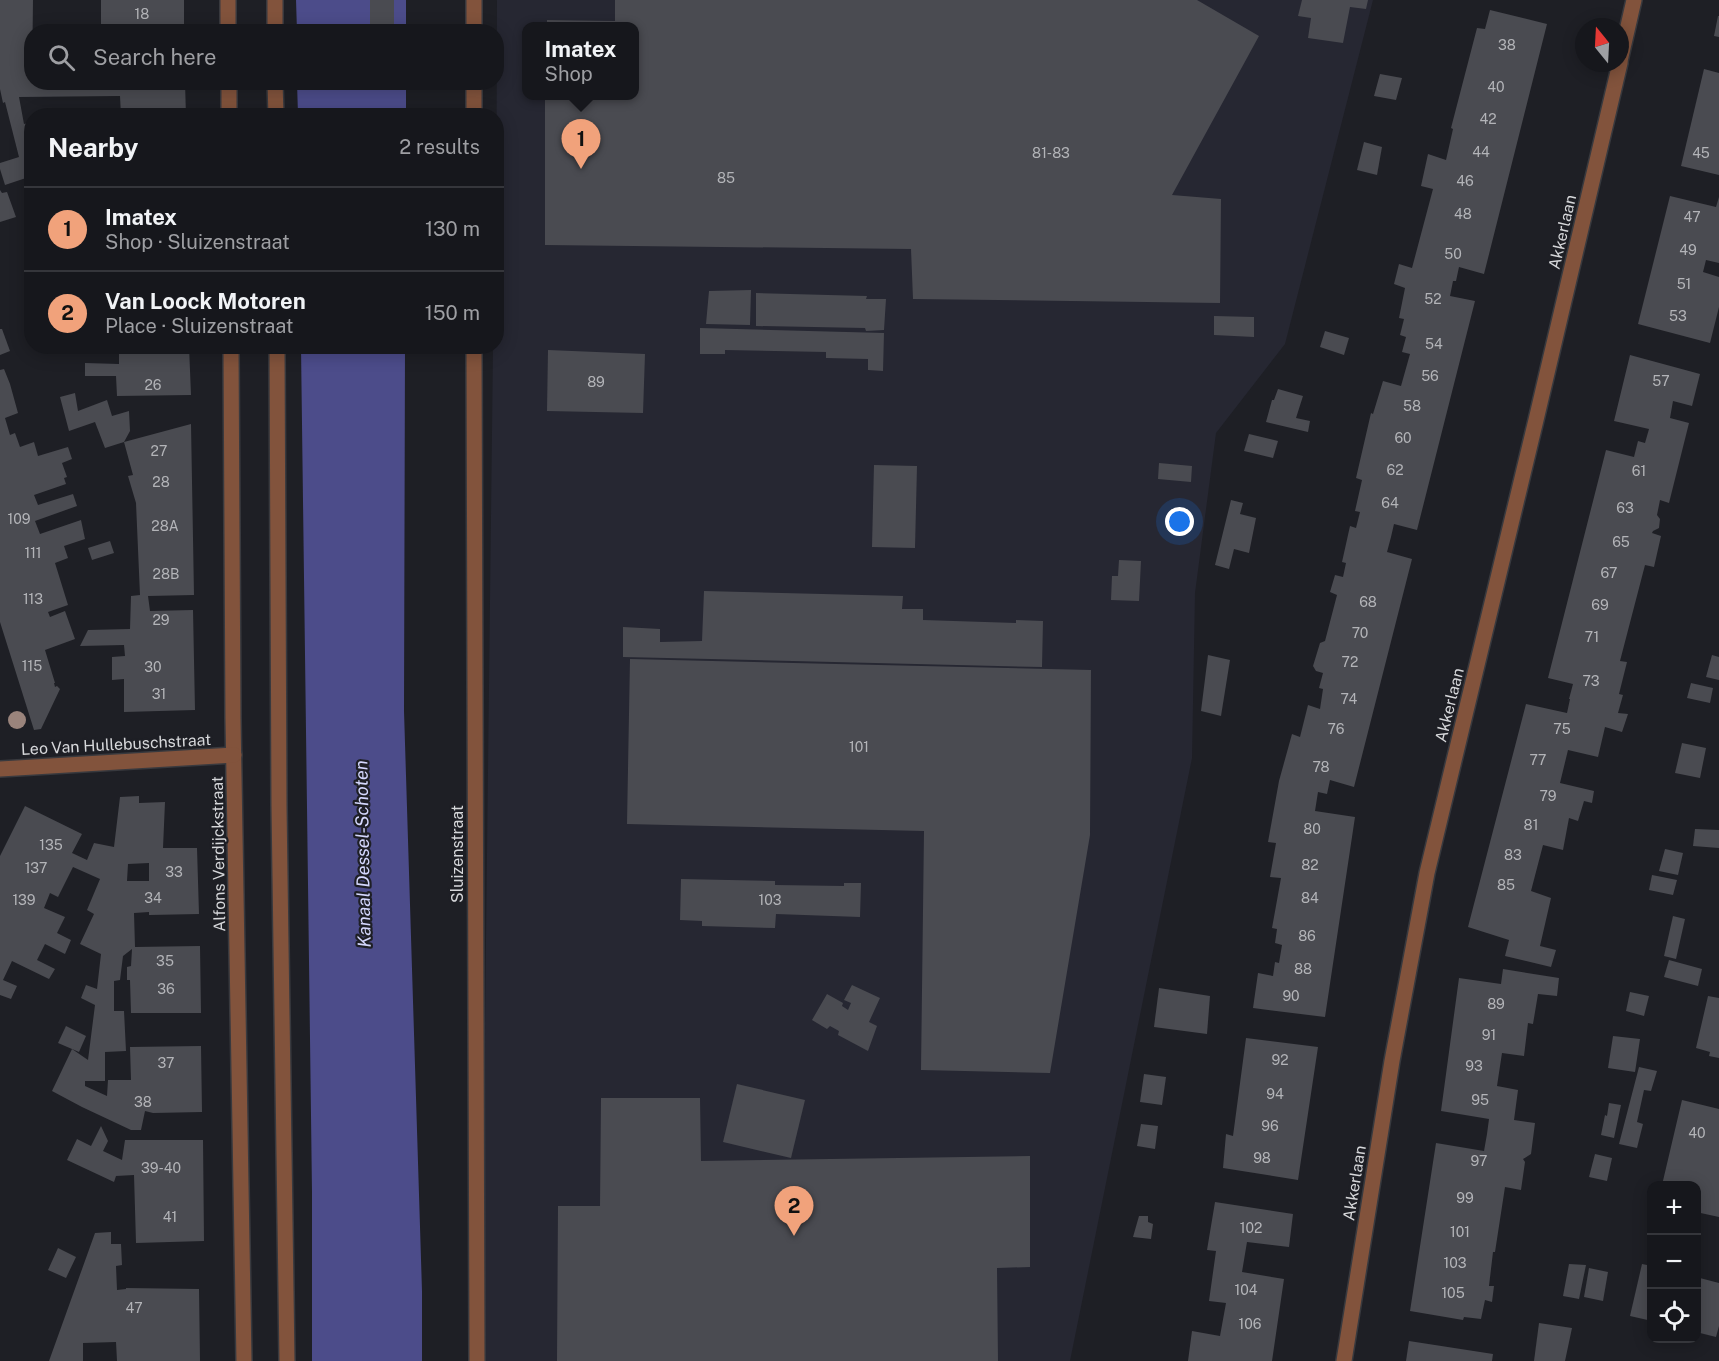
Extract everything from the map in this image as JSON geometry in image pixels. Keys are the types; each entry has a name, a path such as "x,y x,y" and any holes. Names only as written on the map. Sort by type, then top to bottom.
{"street":[{"path":"228,0 228,24"},
{"path":"275,0 275,24"},
{"path":"474,0 474,24"},
{"name":"Akkerlaan","path":"1629,22 1634,0"},
{"name":"Akkerlaan","path":"1344,1361 1392,1061 1427,873 1618,72"},
{"path":"229,90 229,108"},
{"path":"275,90 276,108"},
{"path":"474,90 474,108"},
{"name":"Alfons Verdijckstraat","path":"231,354 234,755 244,1361"},
{"path":"277,354 279,806 287,1361"},
{"name":"Sluizenstraat","path":"474,354 477,1361"},
{"name":"Leo Van Hullebuschstraat","path":"0,769 234,755"}],"shaded area":[{"path":"497,0 1373,0 1285,344 1216,433 1195,593 1192,758 1070,1361 481,1361 493,354 504,354 504,108 497,108 497,90 504,90 504,24 497,24"}],"water":[{"path":"296,0 406,0 406,24 297,24"},
{"path":"297,90 406,90 406,108 298,108"},
{"name":"Kanaal Dessel-Schoten","path":"301,354 405,354 404,711 422,1291 422,1361 312,1361 312,1192"}],"building":[{"path":"0,0 33,0 33,24 24,24 24,90 185,90 186,108 121,108 120,96 19,97 24,124 24,179 5,185 0,163 19,157 0,89"},
{"path":"101,0 184,0 184,24 101,24"},
{"path":"370,0 394,0 394,24 370,24"},
{"path":"615,0 1197,0 1259,36 1172,195 1221,199 1220,303 913,299 911,249 545,245 545,100 639,100 639,22 547,22 547,20 615,21"},
{"path":"1302,0 1368,0 1366,9 1350,7 1343,43 1308,38 1311,18 1298,16"},
{"path":"1490,10 1547,24 1484,274 1459,267 1456,281 1453,281 1450,296 1475,301 1417,530 1394,524 1387,552 1412,559 1354,787 1330,780 1327,794 1318,792 1315,811 1355,817 1325,1017 1253,1008 1258,973 1273,976 1275,962 1279,963 1282,945 1275,943 1277,929 1272,928 1281,878 1270,877 1276,843 1268,842 1279,781 1292,734 1300,737 1308,705 1320,709 1323,689 1319,688 1323,673 1316,671 1313,666 1320,643 1325,641 1337,595 1330,592 1335,575 1343,577 1346,563 1342,562 1350,526 1356,528 1360,512 1355,511 1362,480 1356,478 1371,413 1373,414 1383,381 1401,386 1410,354 1402,352 1406,337 1400,335 1404,319 1399,318 1405,288 1394,284 1399,264 1412,268 1433,189 1421,186 1428,154 1446,160 1453,129 1451,128 1477,28 1485,29"},
{"path":"1719,16 1719,37 1714,36"},
{"path":"1704,69 1719,73 1719,175 1681,166"},
{"path":"1380,74 1402,78 1396,100 1374,96"},
{"path":"1364,142 1382,147 1377,175 1357,170"},
{"path":"0,190 2,193 7,192 16,217 0,222"},
{"path":"1670,196 1716,207 1719,197 1719,263 1706,260 1703,272 1719,277 1719,307 1710,343 1638,324"},
{"path":"751,290 750,325 706,324 709,291"},
{"path":"756,293 867,296 866,299 886,299 884,330 756,326"},
{"path":"1214,316 1254,317 1254,337 1214,335"},
{"path":"700,328 884,333 883,371 868,370 868,359 826,358 826,352 725,350 725,354 700,354"},
{"path":"0,329 2,329 10,351 0,355"},
{"path":"1325,331 1349,338 1344,355 1320,347"},
{"path":"548,350 645,354 643,413 547,411"},
{"path":"119,354 189,354 191,395 117,396 116,376 85,376 85,363 119,364"},
{"path":"1630,355 1700,374 1692,406 1673,401 1670,418 1689,423 1669,503 1660,500 1657,515 1660,519 1659,528 1652,533 1661,536 1654,567 1645,565 1620,661 1627,662 1619,694 1623,695 1618,713 1628,714 1622,732 1605,727 1598,757 1568,750 1560,783 1594,791 1592,803 1584,801 1578,821 1569,818 1563,850 1543,845 1531,891 1551,898 1540,946 1556,950 1551,967 1505,956 1509,940 1468,927 1526,704 1567,713 1573,684 1548,678 1606,450 1634,457 1638,441 1645,443 1649,429 1614,421"},
{"path":"4,369 18,413 5,418 10,435 15,433 20,447 34,442 38,456 68,447 72,459 62,463 67,477 64,478 66,484 34,495 38,505 73,494 77,506 35,521 40,534 81,520 85,539 64,546 68,558 55,563 68,605 48,612 50,617 65,611 75,639 45,650 55,687 60,689 41,729 34,730 0,622 0,370"},
{"path":"1278,389 1303,396 1296,418 1310,421 1308,432 1266,422 1272,400"},
{"path":"75,393 78,411 107,400 112,416 129,411 130,431 124,442 105,448 95,422 69,431 60,397"},
{"path":"191,424 194,595 148,596 150,611 193,610 195,710 124,712 124,679 112,680 112,657 125,656 124,645 80,646 88,630 130,629 131,596 140,595 136,503 128,476 133,475 124,442"},
{"path":"1249,434 1278,441 1273,458 1244,451"},
{"path":"1159,463 1192,466 1191,482 1158,479"},
{"path":"874,465 917,466 915,548 872,547"},
{"path":"1231,500 1243,503 1240,514 1256,518 1249,553 1234,549 1229,569 1215,565"},
{"path":"110,541 114,553 92,560 88,548"},
{"path":"1119,560 1141,561 1139,601 1111,600 1112,576 1118,576"},
{"path":"704,591 903,596 902,609 923,609 923,620 1016,623 1016,620 1043,621 1042,667 623,657 623,627 660,629 660,642 702,641"},
{"path":"1208,655 1230,660 1221,716 1201,711"},
{"path":"1712,655 1719,657 1719,680 1706,677"},
{"path":"630,659 1091,670 1090,835 1050,1073 921,1070 924,831 627,824"},
{"path":"1691,683 1713,688 1710,703 1687,698"},
{"path":"1682,743 1706,748 1700,778 1675,773"},
{"path":"139,796 139,803 165,802 163,848 197,848 199,914 134,913 135,947 200,946 201,1013 131,1013 130,980 127,980 127,967 131,966 132,949 123,956 120,980 114,981 114,1011 124,1011 126,1051 105,1052 105,1081 85,1081 85,1086 107,1096 108,1080 131,1080 130,1047 201,1046 202,1112 153,1113 145,1111 141,1130 131,1130 52,1091 72,1049 88,1060 95,1005 81,998 86,985 97,989 101,954 80,944 94,914 87,910 100,879 73,867 58,897 50,893 44,908 65,917 57,933 71,940 65,954 45,944 37,960 55,969 49,979 12,961 3,980 17,986 11,999 0,995 0,856 25,806 82,834 72,853 87,860 94,843 114,847 120,797","holes":["149,863 149,881 127,881 128,864"]},
{"path":"1695,829 1719,830 1719,848 1693,846"},
{"path":"1665,849 1683,853 1678,875 1659,871"},
{"path":"1652,875 1677,880 1673,895 1649,890"},
{"path":"681,879 775,881 775,885 844,886 844,883 861,883 860,917 776,914 775,928 702,926 702,921 680,920"},
{"path":"1673,916 1685,919 1676,959 1664,956"},
{"path":"1669,960 1702,969 1698,986 1664,977"},
{"path":"1503,969 1559,978 1557,996 1538,994 1533,1024 1528,1023 1524,1056 1502,1053 1497,1086 1518,1090 1514,1120 1535,1123 1531,1154 1523,1159 1525,1162 1521,1190 1505,1187 1489,1286 1494,1286 1492,1302 1485,1300 1481,1319 1464,1317 1463,1320 1410,1311 1436,1143 1484,1151 1487,1134 1489,1119 1441,1111 1459,978 1501,984"},
{"path":"852,985 880,998 869,1022 877,1026 868,1051 838,1035 839,1031 830,1026 827,1029 812,1020 827,994 843,1003 842,1006 848,1010 851,1003 844,1000"},
{"path":"1159,988 1210,996 1207,1034 1154,1027"},
{"path":"1630,992 1649,996 1644,1016 1626,1011"},
{"path":"1708,996 1719,998 1719,1058 1709,1056 1710,1052 1696,1048"},
{"path":"66,1026 86,1036 79,1052 58,1043"},
{"path":"1613,1036 1640,1039 1635,1072 1608,1068"},
{"path":"1246,1038 1318,1047 1298,1180 1223,1168 1226,1134 1233,1136"},
{"path":"1639,1067 1657,1071 1651,1091 1644,1090 1637,1122 1643,1124 1637,1148 1619,1144"},
{"path":"1144,1074 1166,1077 1162,1105 1140,1102"},
{"path":"737,1084 805,1100 791,1158 723,1142"},
{"path":"601,1098 700,1098 701,1161 1030,1156 1030,1267 997,1268 998,1361 557,1361 558,1206 600,1206"},
{"path":"1682,1100 1719,1109 1719,1217 1701,1213 1701,1181 1663,1181"},
{"path":"1609,1103 1621,1105 1614,1138 1601,1135"},
{"path":"1141,1124 1158,1126 1155,1149 1137,1146"},
{"path":"101,1126 108,1141 103,1151 122,1160 125,1140 203,1140 204,1241 136,1243 134,1175 116,1176 114,1182 67,1160 77,1139 91,1146"},
{"path":"1595,1154 1612,1158 1607,1181 1589,1177"},
{"path":"1215,1202 1293,1214 1289,1247 1247,1242 1242,1272 1284,1279 1272,1361 1188,1361 1192,1331 1220,1336 1226,1303 1209,1301 1216,1251 1207,1250"},
{"path":"1139,1216 1148,1216 1148,1222 1153,1224 1151,1239 1133,1237"},
{"path":"111,1232 111,1244 121,1244 122,1265 116,1266 117,1290 126,1288 199,1289 200,1361 117,1361 116,1342 83,1343 83,1361 49,1361 95,1233"},
{"path":"58,1248 76,1257 66,1278 48,1270"},
{"path":"1569,1264 1586,1265 1579,1299 1563,1296"},
{"path":"1642,1264 1647,1265 1647,1320 1630,1316"},
{"path":"1589,1268 1608,1272 1603,1301 1584,1297"},
{"path":"1701,1278 1719,1283 1719,1326 1716,1337 1701,1333"},
{"path":"1539,1323 1572,1328 1565,1361 1534,1361"},
{"path":"1409,1341 1493,1354 1492,1361 1406,1361"}],"place":[{"name":"Imatex","path":"581,169"},
{"name":"Van Loock Motoren","path":"794,1236"}]}
